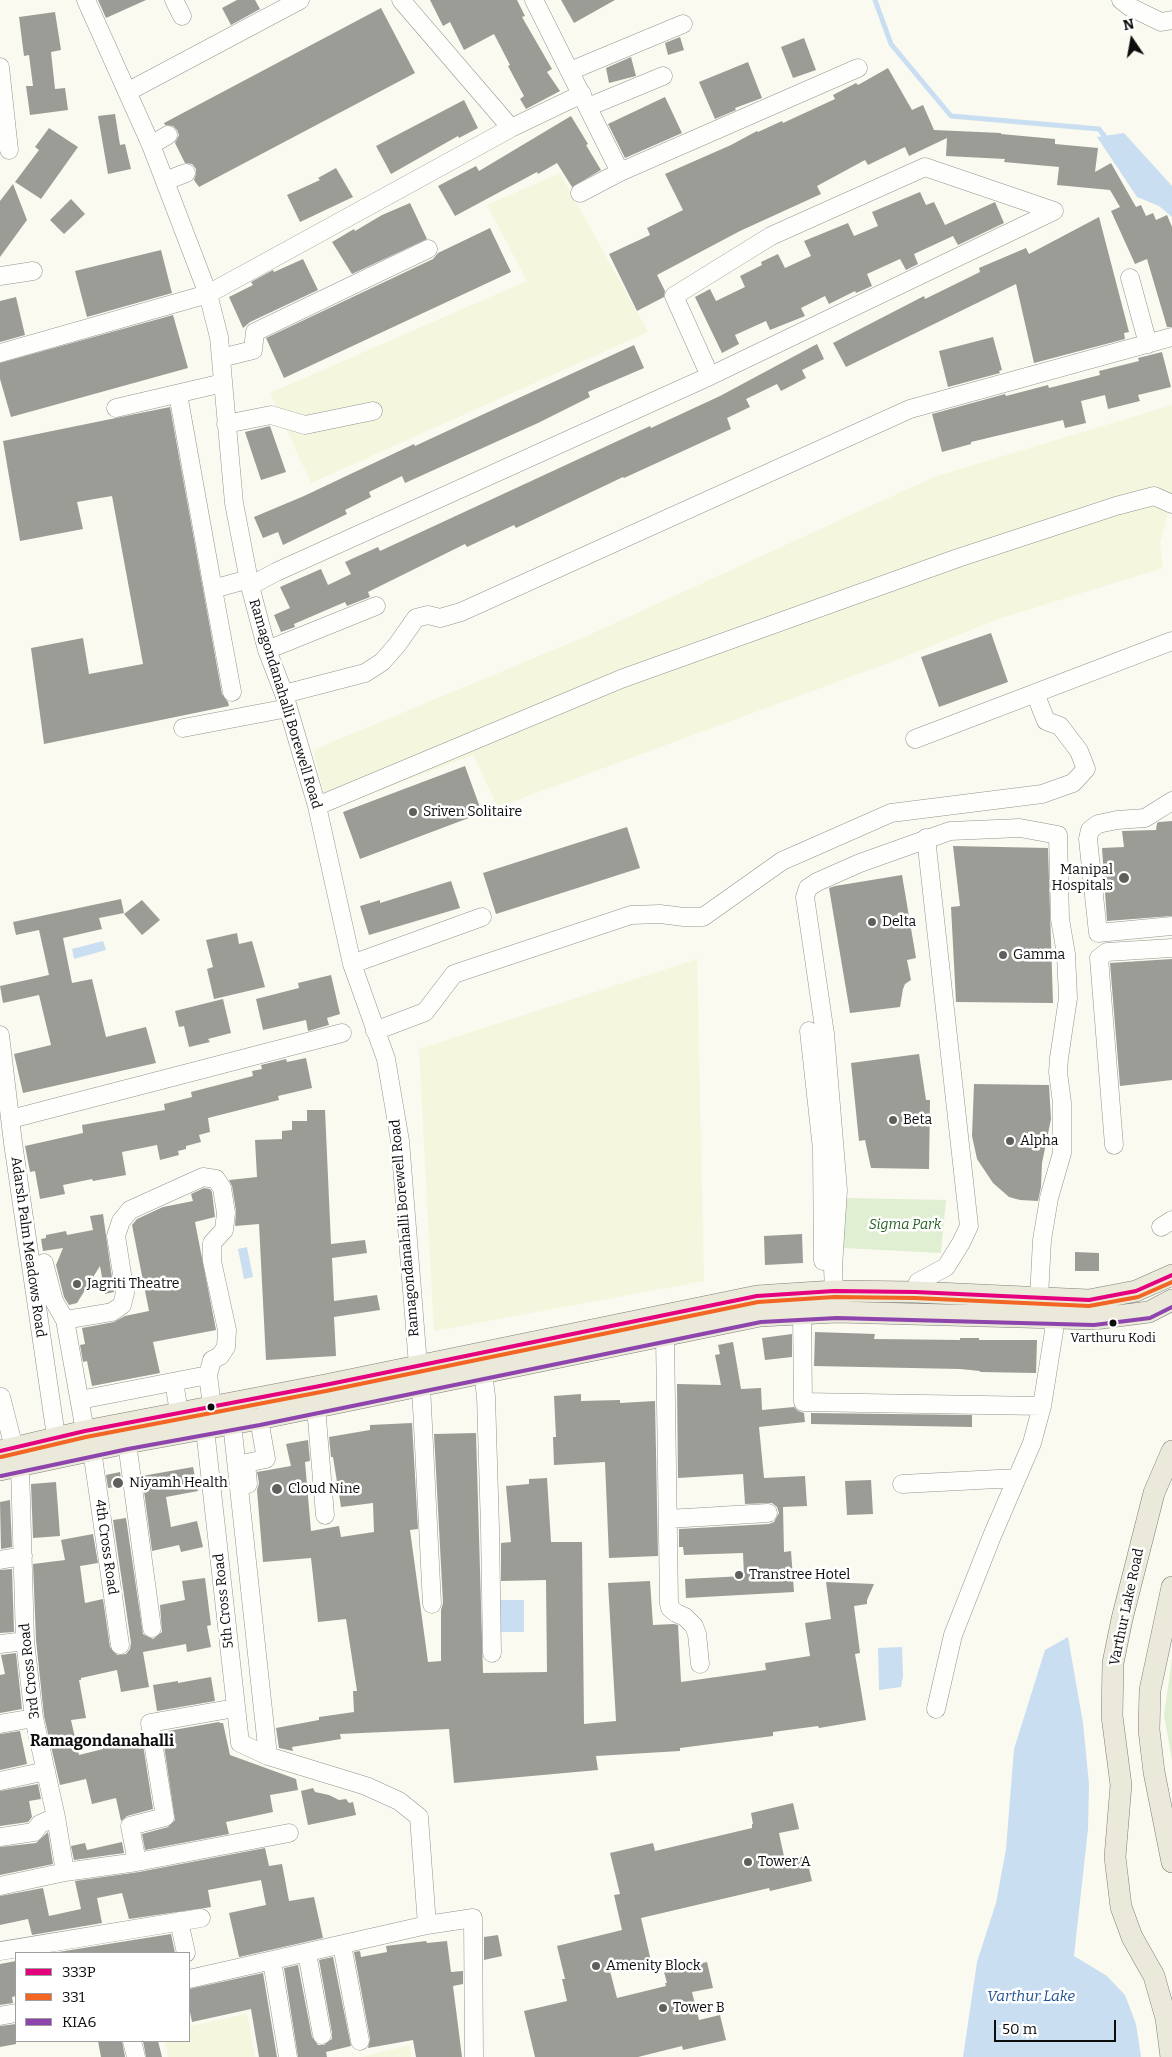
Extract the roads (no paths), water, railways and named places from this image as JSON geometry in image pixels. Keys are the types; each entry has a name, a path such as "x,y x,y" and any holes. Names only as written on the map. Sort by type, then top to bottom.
{"main road":[{"path":"88,1441 127,1443 316,1407 420,1376 756,1296 829,1291 1089,1300 1136,1292 1172,1274"},
{"path":"9,1455 55,1449 88,1441 179,1412 420,1376 483,1373 760,1316 911,1313 1094,1319 1149,1312 1172,1300"},
{"path":"1149,1312 1172,1319"},
{"name":"Varthur Lake Road","path":"1170,2057 1166,2018 1154,1976 1132,1936 1121,1907 1115,1857 1122,1785 1112,1716 1113,1663 1122,1618 1154,1493 1172,1451"},
{"path":"1172,1587 1150,1690 1149,1730 1154,1772 1172,1862"}],"street":[{"name":"Ramagondanahalli Borewell Road","path":"86,0 151,145 208,294 219,337 234,502 249,583 267,650 286,701 317,806 352,964 386,1059 400,1140 420,1376 432,1604"},
{"path":"127,92 300,0"},
{"path":"401,0 511,128"},
{"path":"534,0 620,172"},
{"path":"1121,0 1130,7 1161,22 1172,20"},
{"path":"570,70 684,24"},
{"path":"0,67 9,150"},
{"path":"580,193 620,172 858,68"},
{"path":"0,353 208,294 511,128 585,100 662,76"},
{"path":"151,145 168,135"},
{"path":"213,588 249,583 276,572 710,376 1054,212 925,167 772,236 674,296 710,376"},
{"path":"165,181 186,172"},
{"path":"221,358 252,350 255,332 428,249"},
{"path":"0,276 33,271"},
{"path":"1130,278 1148,344"},
{"path":"183,728 286,701 364,673 382,662 416,618 428,615 440,618 462,612 910,409 1172,337"},
{"path":"116,408 223,383"},
{"path":"178,394 232,692"},
{"path":"226,424 272,415 305,425 373,411"},
{"path":"317,806 621,679 958,558 1116,506 1154,496 1172,504"},
{"path":"267,650 376,606"},
{"path":"915,739 1172,641"},
{"path":"375,1031 425,1012 454,974 631,915 660,914 703,917 782,861 891,813 1042,794 1073,783 1086,768 1079,751 1060,726 1046,721 1035,693"},
{"path":"1172,801 1145,818 1098,824 1090,830 1088,839 1096,885 1098,933 1172,926"},
{"path":"829,1291 833,1267 838,1190 825,1034 805,897 808,888 817,882 860,863 950,831 1020,828 1058,835 1060,919 1066,954 1068,998 1058,1072 1062,1104 1062,1152 1049,1198 1042,1240 1039,1297"},
{"path":"918,1282 946,1267 961,1244 969,1226 926,838"},
{"path":"352,964 482,917"},
{"path":"1114,1145 1099,958 1107,952 1172,948"},
{"path":"809,1031 822,1149 829,1291"},
{"path":"5,1124 342,1033"},
{"name":"Adarsh Palm Meadows Road","path":"0,1035 5,1124 55,1449"},
{"path":"65,1320 112,1312 122,1305 125,1293 116,1236 121,1221 130,1210 203,1177 216,1178 222,1188 226,1213 224,1230 212,1243 212,1261 227,1330 226,1347 220,1356 212,1360 208,1375 212,1406"},
{"name":"4th Cross Road","path":"44,1263 54,1301 65,1320 88,1441 120,1645"},
{"path":"802,1314 803,1402 1042,1406"},
{"path":"936,1709 953,1635 1032,1443 1042,1406 1054,1331 1052,1319"},
{"path":"665,1336 670,1608 690,1621 694,1626 697,1634 700,1664"},
{"path":"483,1373 486,1396 492,1654"},
{"path":"80,1400 208,1375"},
{"path":"174,1382 179,1412"},
{"name":"3rd Cross Road","path":"1,1397 22,1556 25,1642 34,1718 56,1817 64,1872"},
{"path":"316,1407 325,1515"},
{"path":"247,1564 257,1562 246,1463 266,1459 259,1419"},
{"name":"5th Cross Road","path":"232,1423 268,1756"},
{"name":"5th Cross Road","path":"205,1429 240,1743 268,1756 366,1786 399,1801 419,1817 428,1925"},
{"path":"127,1443 152,1628"},
{"path":"902,1484 1017,1478"},
{"path":"668,1519 768,1513"},
{"path":"0,1560 22,1556"},
{"path":"0,1644 25,1642"},
{"path":"137,1862 130,1826 165,1817 150,1723 235,1708"},
{"path":"0,1724 34,1718"},
{"path":"0,1781 46,1771"},
{"path":"0,1837 34,1832 40,1824 56,1817"},
{"path":"0,1886 64,1872 137,1862 289,1833"},
{"path":"0,1951 201,1918"},
{"path":"190,1975 272,1960 428,1925 473,1918 474,2057"},
{"path":"179,1922 186,1952"},
{"path":"342,1944 360,2041"},
{"path":"307,1952 322,2035"},
{"path":"272,1960 288,2057"},
{"path":"0,2016 15,2013"},
{"path":"132,2042 136,2057"}],"water":[{"path":"1124,133 1172,186 1172,217 1159,206 1137,197 1097,137"},
{"path":"103,941 106,950 74,959 72,949"},
{"path":"247,1247 253,1277 244,1279 238,1249"},
{"path":"500,1600 524,1600 524,1632 501,1632"},
{"name":"Varthur Lake","path":"1068,1637 1083,1723 1089,1784 1088,1829 1074,1956 1107,1976 1125,1995 1136,2024 1141,2057 963,2057 977,1962 996,1903 1006,1849 1014,1749 1045,1650"},
{"path":"902,1647 903,1676 901,1687 879,1690 878,1648"}],"waterway":[{"path":"875,0 891,44 951,116 1099,129 1108,141"}],"place":[{"name":"Sriven Solitaire","path":"413,812"},
{"name":"Manipal Hospitals","path":"1124,878"},
{"name":"Delta","path":"872,922"},
{"name":"Gamma","path":"1003,955"},
{"name":"Beta","path":"893,1120"},
{"name":"Alpha","path":"1010,1141"},
{"name":"Jagriti Theatre","path":"77,1284"},
{"name":"Varthuru Kodi","path":"1113,1323"},
{"name":"Niyamh Health","path":"118,1483"},
{"name":"Cloud Nine","path":"277,1489"},
{"name":"Transtree Hotel","path":"739,1575"},
{"name":"Tower A","path":"748,1862"},
{"name":"Amenity Block","path":"596,1966"},
{"name":"Tower B","path":"663,2008"}],"district":[{"name":"Ramagondanahalli","path":"102,1742"}],"park label":[{"name":"Sigma Park","path":"905,1225"}]}
